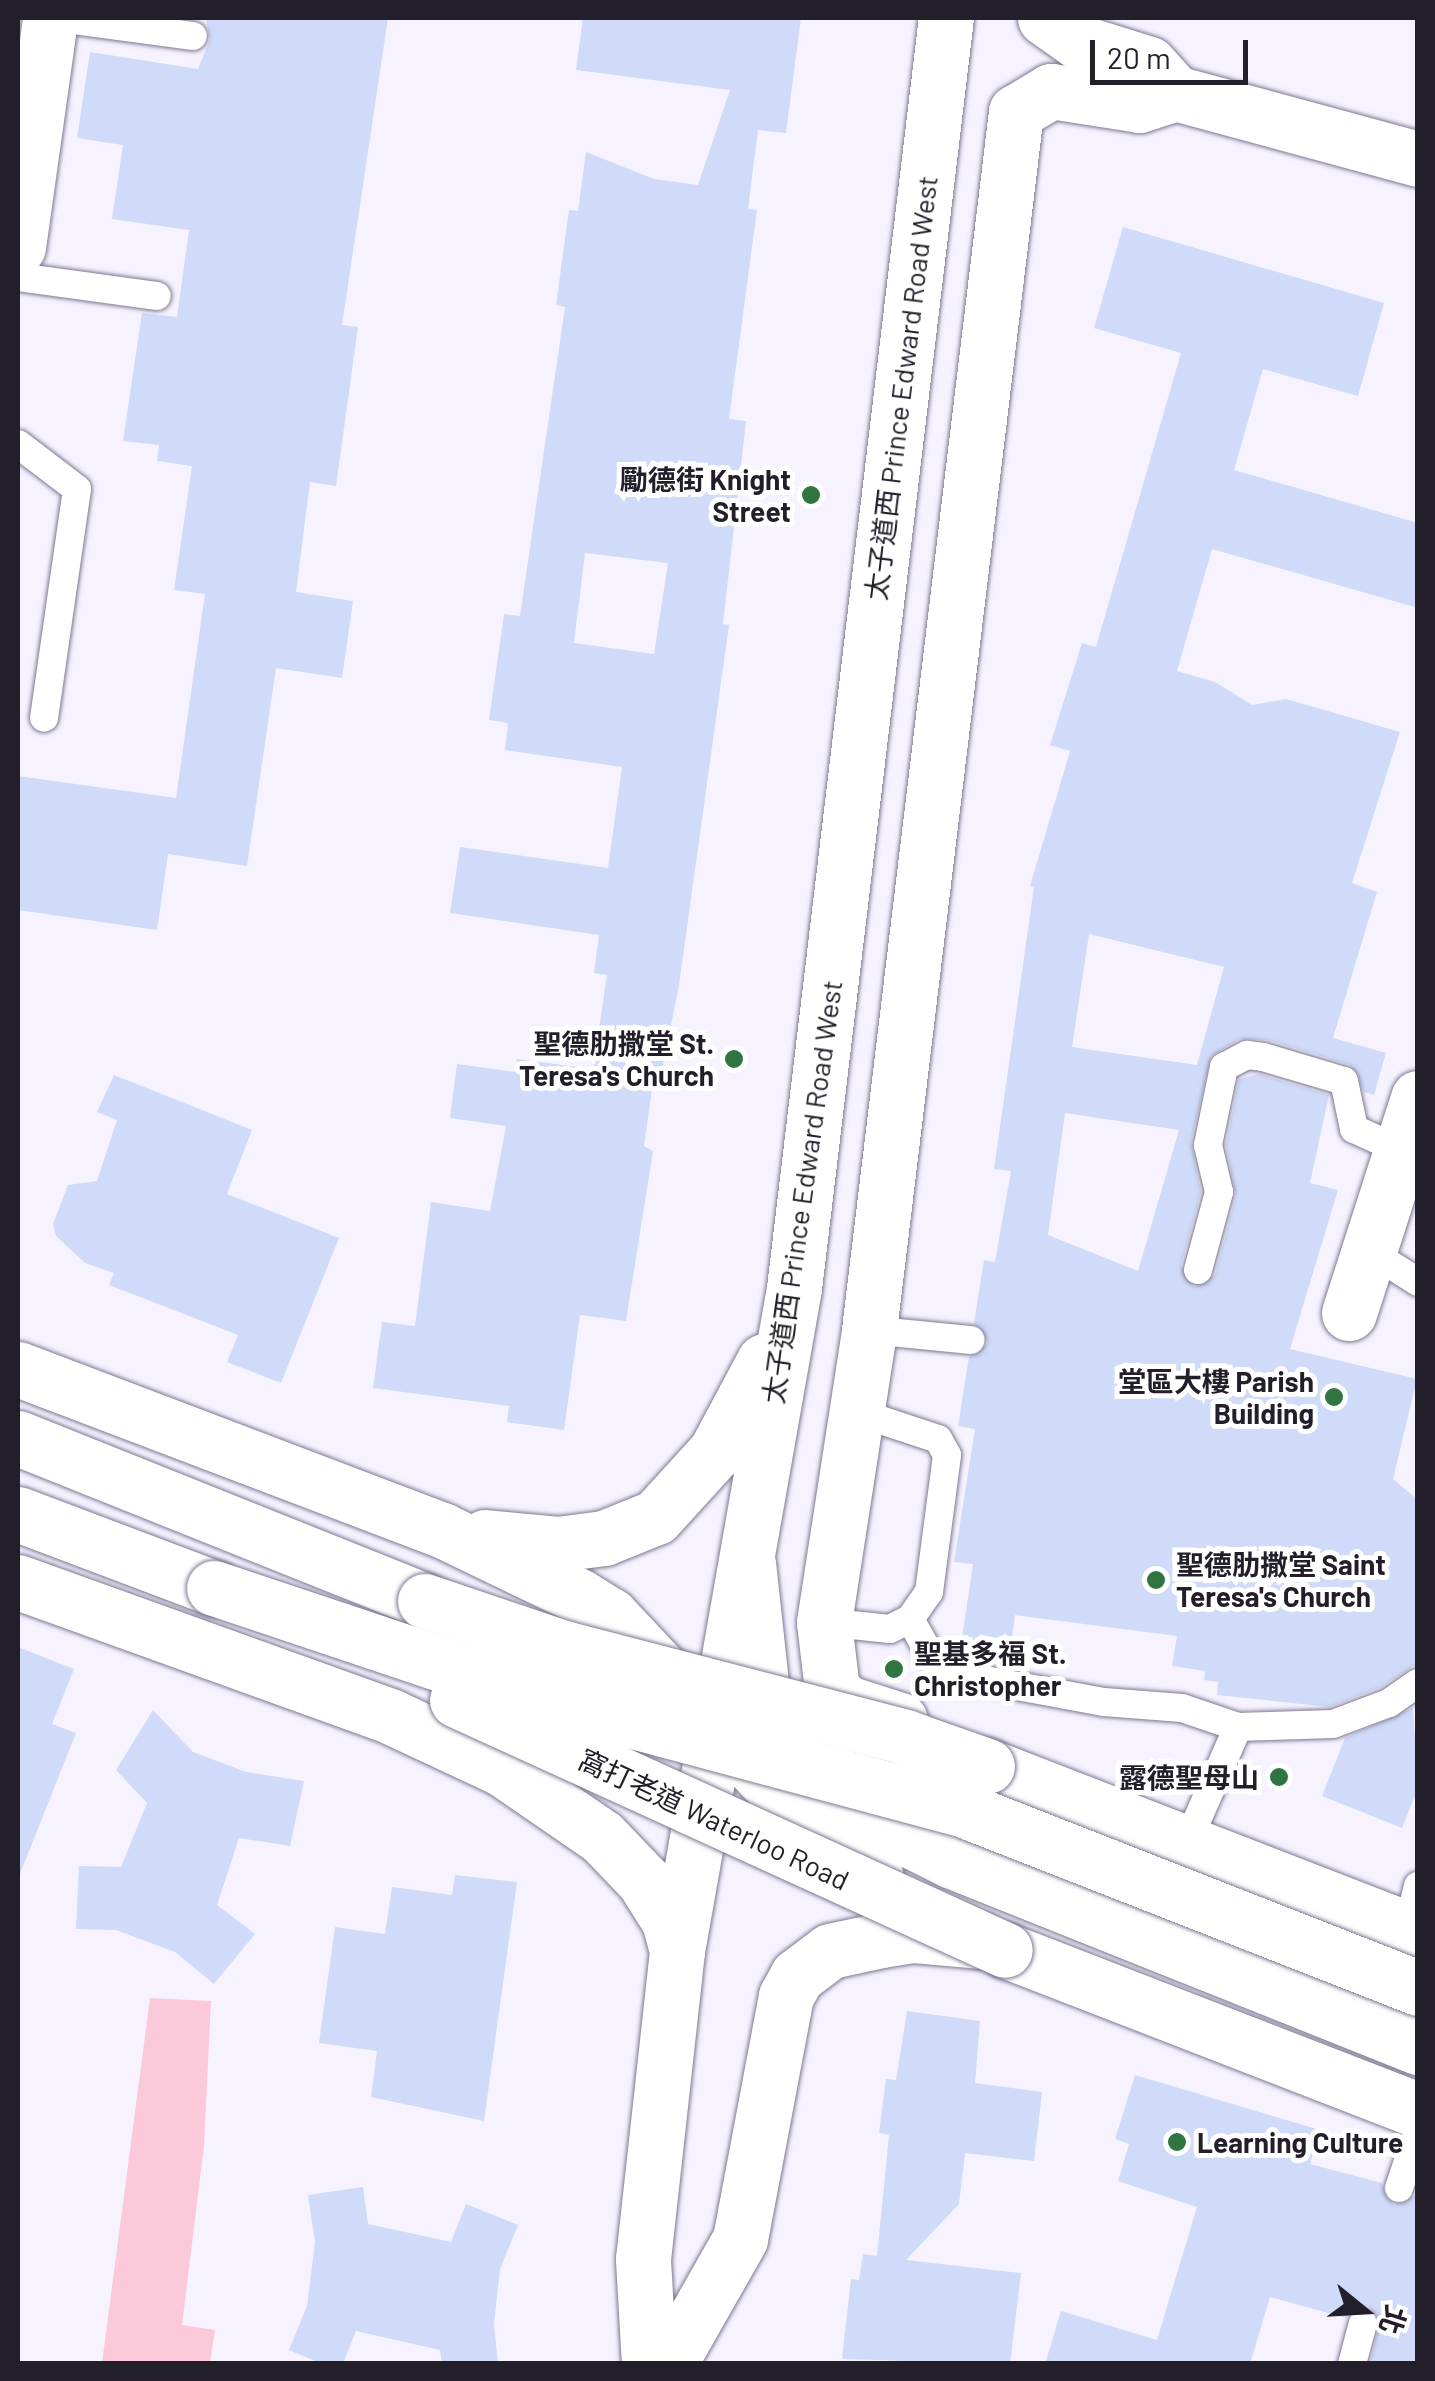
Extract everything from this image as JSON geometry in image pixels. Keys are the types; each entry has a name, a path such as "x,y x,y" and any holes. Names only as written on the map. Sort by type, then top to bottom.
{"main road":[{"path":"18,247 50,18"},
{"name":"太子道西 Prince Edward Road West","path":"649,2364 644,2259 677,1950 794,1288 946,18"},
{"path":"1028,18 869,1330 825,1648 847,1703 942,1751 1193,1830 1415,1911"},
{"path":"1046,18 1079,42 1149,64 1175,93 1418,159"},
{"path":"1016,112 1051,90 1139,105 1175,93"},
{"path":"1349,1313 1418,1098"},
{"path":"442,1530 558,1544 604,1538 656,1518 686,1491 739,1416 794,1288"},
{"name":"窩打老道 Waterloo Road","path":"18,1369 442,1530 611,1616 716,1734 840,1855 928,1906 1418,2107"},
{"path":"18,1438 504,1630 906,1737 1415,1911"},
{"name":"窩打老道 Waterloo Road","path":"18,1514 214,1588 1005,1950 1418,2107"},
{"path":"392,1717 449,1696 492,1638 492,1614 442,1530"},
{"path":"748,1562 763,1701 794,1758 838,1804 952,1861 1418,2047"},
{"path":"18,1582 392,1717 503,1770 602,1837 644,1882 669,1920 677,1950"},
{"path":"214,1588 525,1692 959,1808 1418,1988"},
{"path":"669,2364 740,2240 786,1996 797,1976 830,1951 914,1935 1028,1947"}],"lane":[{"path":"58,18 193,36"},
{"path":"18,277 157,296"},
{"path":"18,444 77,489 44,718"},
{"path":"1198,1270 1219,1192 1208,1145 1224,1067 1247,1055 1344,1082 1354,1129 1403,1152"},
{"path":"1369,1251 1418,1282"},
{"path":"869,1330 972,1340"},
{"path":"825,1648 890,1629 910,1619 929,1592 947,1455 938,1439 857,1412"},
{"path":"910,1619 937,1667 958,1675 1104,1702 1182,1708 1238,1727 1333,1724 1390,1703 1418,1683"},
{"path":"1193,1830 1238,1727"},
{"path":"1399,2188 1418,2132"},
{"path":"1352,2364 1363,2323"}],"shaded area":[{"path":"150,1998 211,2001 204,2146 182,2325 215,2330 210,2363 102,2363"}],"building":[{"path":"206,18 388,18 342,325 358,327 336,486 310,482 296,592 353,601 342,678 276,668 247,866 168,854 157,930 18,910 18,776 176,798 205,594 174,590 192,466 157,461 159,445 123,441 142,313 177,317 189,230 112,219 123,145 77,138 90,52 198,69 210,39"},
{"path":"583,18 801,18 786,133 758,130 748,209 757,210 729,419 746,421 723,624 729,625 679,985 661,1075 654,1075 644,1146 653,1151 626,1321 580,1315 564,1430 507,1422 509,1406 373,1388 382,1322 415,1326 431,1202 490,1211 506,1126 450,1118 457,1064 515,1072 517,1059 593,1069 607,975 594,973 599,935 450,913 460,847 608,868 622,767 505,750 508,723 489,720 504,614 520,616 565,307 556,305 569,210 578,211 586,152 654,179 698,185 730,90 576,70","holes":["585,553 668,563 654,654 574,643"]},
{"path":"1123,227 1384,303 1358,396 1263,369 1234,470 1418,523 1418,608 1212,549 1177,671 1215,682 1252,705 1286,699 1400,732 1352,883 1377,892 1333,1038 1386,1053 1374,1095 1364,1092 1350,1065 1268,1040 1240,1039 1211,1056 1191,1142 1201,1192 1181,1266 1194,1287 1215,1275 1236,1196 1226,1145 1239,1079 1259,1074 1329,1095 1310,1183 1338,1190 1290,1349 1417,1379 1393,1479 1418,1500 1418,1663 1381,1687 1330,1707 1217,1695 1218,1682 1204,1680 1205,1671 1172,1666 1177,1636 1015,1615 1010,1652 961,1645 973,1564 954,1562 975,1429 958,1426 969,1357 988,1343 974,1323 984,1260 995,1262 1011,1171 994,1169 1034,887 1030,886 1070,751 1050,745 1082,643 1096,647 1181,353 1094,328","holes":["1089,934 1224,967 1197,1065 1072,1047","1065,1113 1179,1130 1138,1271 1048,1235"]},
{"path":"114,1075 252,1130 227,1194 339,1238 281,1383 227,1362 238,1335 109,1285 114,1273 85,1263 56,1236 53,1224 68,1185 97,1181 117,1120 97,1112"},
{"path":"18,1647 74,1669 52,1724 76,1733 20,1874"},
{"path":"1413,1708 1418,1788 1402,1828 1322,1796 1345,1738"},
{"path":"153,1710 193,1752 246,1772 304,1781 290,1846 239,1838 217,1905 255,1934 214,1984 175,1952 116,1930 76,1929 79,1866 121,1867 147,1803 116,1770"},
{"path":"455,1875 517,1882 484,2121 371,2097 377,2051 319,2043 335,1927 385,1934 392,1887 452,1895"},
{"path":"907,2011 980,2021 975,2083 1042,2092 1034,2161 965,2153 959,2204 906,2260 1021,2273 1010,2364 842,2359 851,2279 859,2280 863,2254 877,2256 889,2135 879,2133 886,2079 896,2080"},
{"path":"1135,2075 1320,2130 1310,2164 1382,2183 1394,2205 1418,2194 1418,2364 1370,2364 1380,2319 1368,2306 1358,2306 1346,2318 1270,2297 1250,2364 1045,2364 1061,2311 1157,2340 1197,2207 1118,2181 1129,2144 1115,2139"},
{"path":"363,2187 368,2224 451,2242 466,2204 518,2225 500,2269 494,2324 498,2364 442,2364 440,2350 356,2331 343,2364 322,2364 289,2350 307,2306 315,2242 308,2195"}],"place":[{"name":"勵德街 Knight Street","path":"811,495"},
{"name":"聖德肋撒堂 St. Teresa's Church","path":"734,1059"},
{"name":"堂區大樓 Parish Building","path":"1334,1397"},
{"name":"聖德肋撒堂 Saint Teresa's Church","path":"1156,1580"},
{"name":"聖基多福 St. Christopher","path":"894,1669"},
{"name":"露德聖母山","path":"1279,1777"},
{"name":"Learning Culture","path":"1177,2142"}]}
